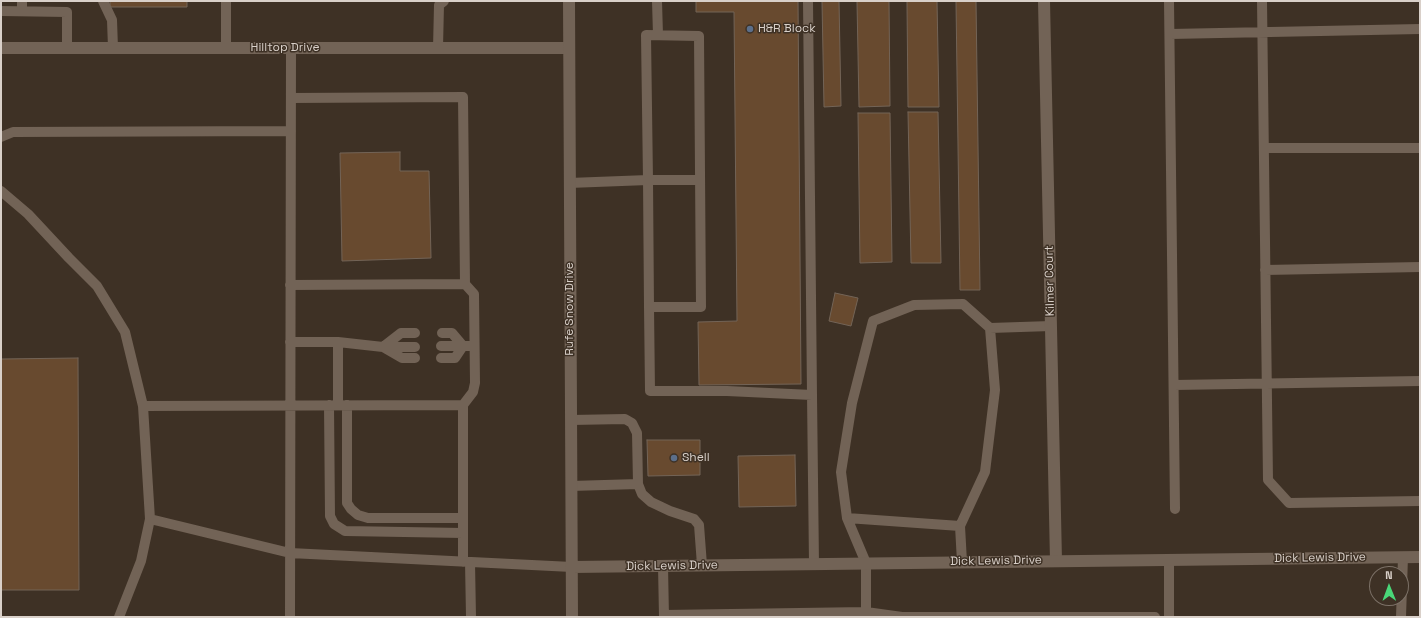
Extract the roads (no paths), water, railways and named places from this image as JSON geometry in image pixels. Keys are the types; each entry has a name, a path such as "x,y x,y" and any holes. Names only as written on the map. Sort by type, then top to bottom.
{"street":[{"name":"Rufe Snow Drive","path":"569,1 568,48 572,617"},
{"name":"Kilmer Court","path":"1044,1 1056,560"},
{"name":"Hilltop Drive","path":"1,48 568,48"},
{"name":"Dick Lewis Drive","path":"572,567 1056,560 1420,557"}],"lane":[{"path":"103,1 112,20 113,48"},
{"path":"226,1 226,48"},
{"path":"438,48 439,5 444,1"},
{"path":"657,1 658,35"},
{"path":"808,1 814,564"},
{"path":"1169,1 1175,509"},
{"path":"1262,1 1268,480 1289,503 1420,501"},
{"path":"1,11 22,6 67,12 67,48"},
{"path":"1170,34 1420,29"},
{"path":"649,307 701,307 699,36 646,35 648,180 649,307 650,390 727,391 812,395"},
{"path":"290,617 291,48"},
{"path":"291,98 462,97 465,284 474,294 475,383 473,392 463,405 463,533 471,617"},
{"path":"1,137 13,132 291,131"},
{"path":"1264,148 1420,148"},
{"path":"569,183 700,180"},
{"path":"1,191 28,214 68,258 97,286 125,332 144,406 150,519 141,561 119,617"},
{"path":"1266,270 1420,268"},
{"path":"290,285 465,284"},
{"path":"866,612 866,563 847,518 841,472 852,403 873,321 914,306 963,304 990,328 1051,326"},
{"path":"962,562 960,526 985,472 995,390 990,328"},
{"path":"383,347 400,333 415,333"},
{"path":"442,333 452,333 463,346"},
{"path":"290,342 338,342 383,347 415,346"},
{"path":"338,342 338,405 330,516 334,524 345,531 463,533"},
{"path":"441,346 474,346"},
{"path":"441,358 455,358 463,346"},
{"path":"383,347 402,358 416,358"},
{"path":"1174,385 1420,381"},
{"path":"338,405 347,503 358,516 368,518 463,518"},
{"path":"144,406 463,405"},
{"path":"571,420 625,419 632,423 637,433 638,484 642,494 651,502 670,511 694,519 699,525 702,565"},
{"path":"571,486 638,484"},
{"path":"847,518 960,526"},
{"path":"150,519 290,553 572,567"},
{"path":"1401,617 1403,557"},
{"path":"1169,560 1169,617"},
{"path":"664,566 664,616 866,612 902,617 1155,617"}],"place":[{"name":"H&R Block","path":"750,29"},
{"name":"Shell","path":"674,458"}]}
